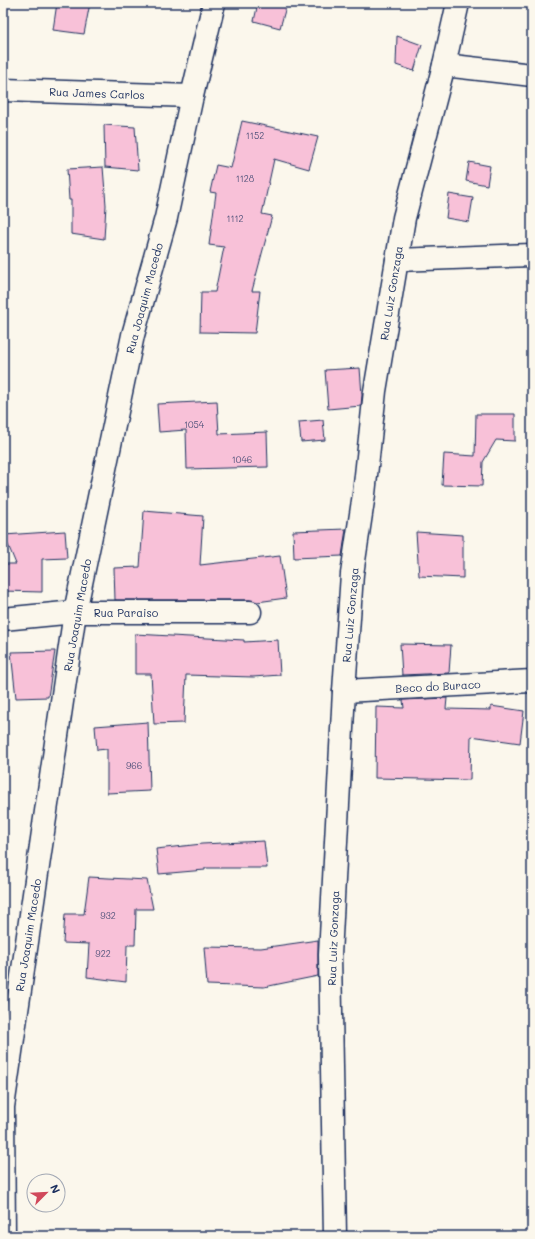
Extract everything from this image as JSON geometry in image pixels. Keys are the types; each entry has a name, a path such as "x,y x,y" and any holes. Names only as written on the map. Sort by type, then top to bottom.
{"street":[{"name":"Rua Joaquim Macedo","path":"4,1236 3,1107 75,612 133,335 166,218 192,96 214,3"},
{"name":"Rua Luiz Gonzaga","path":"335,1236 330,955 344,691 352,574 364,494 375,391 404,218 444,65 458,3"},
{"path":"444,65 532,74"},
{"name":"Rua James Carlos","path":"3,90 192,96"},
{"path":"397,260 532,255"},
{"name":"Rua Paraiso","path":"3,619 75,612 250,612"},
{"name":"Beco do Buraco","path":"344,691 532,681"}],"building":[{"path":"57,3 90,3 84,34 53,30"},
{"path":"258,3 287,3 280,28 254,21"},
{"path":"397,36 422,45 414,71 396,65"},
{"path":"242,121 318,137 309,169 274,159 262,214 272,216 252,291 260,291 255,333 200,332 201,292 215,292 224,247 209,245 216,193 210,192 216,165 231,168"},
{"path":"104,125 135,127 138,170 105,167"},
{"path":"469,162 490,166 487,185 466,181"},
{"path":"103,167 106,205 104,239 71,234 71,200 69,200 67,169"},
{"path":"449,194 473,198 469,222 446,218"},
{"path":"360,368 362,395 361,406 328,409 325,370"},
{"path":"217,401 219,434 267,432 268,467 187,469 186,430 159,432 157,404"},
{"path":"476,414 515,414 515,441 496,440 483,462 482,486 442,485 444,454 475,456"},
{"path":"323,420 325,440 301,442 299,422"},
{"path":"144,511 203,516 200,565 280,556 286,598 257,602 250,600 115,600 114,568 140,567"},
{"path":"346,529 342,556 294,558 293,531"},
{"path":"65,531 67,558 42,559 42,592 3,591 4,564 16,564 4,535"},
{"path":"416,532 463,535 463,578 419,576"},
{"path":"135,634 244,640 244,642 278,640 280,675 253,677 186,675 184,723 154,724 151,674 135,674"},
{"path":"400,644 451,645 449,673 402,675"},
{"path":"55,651 48,697 16,698 11,652"},
{"path":"447,698 446,709 491,710 491,706 524,711 520,743 471,736 470,780 375,778 376,707 404,708 403,700"},
{"path":"148,722 150,791 107,793 107,749 97,750 95,726"},
{"path":"264,841 267,868 205,868 205,870 159,874 156,849 202,844"},
{"path":"89,877 147,880 153,909 136,909 135,945 127,945 126,982 87,977 89,944 63,943 65,914 84,914"},
{"path":"318,940 318,976 264,987 207,985 204,947 261,948"}]}
